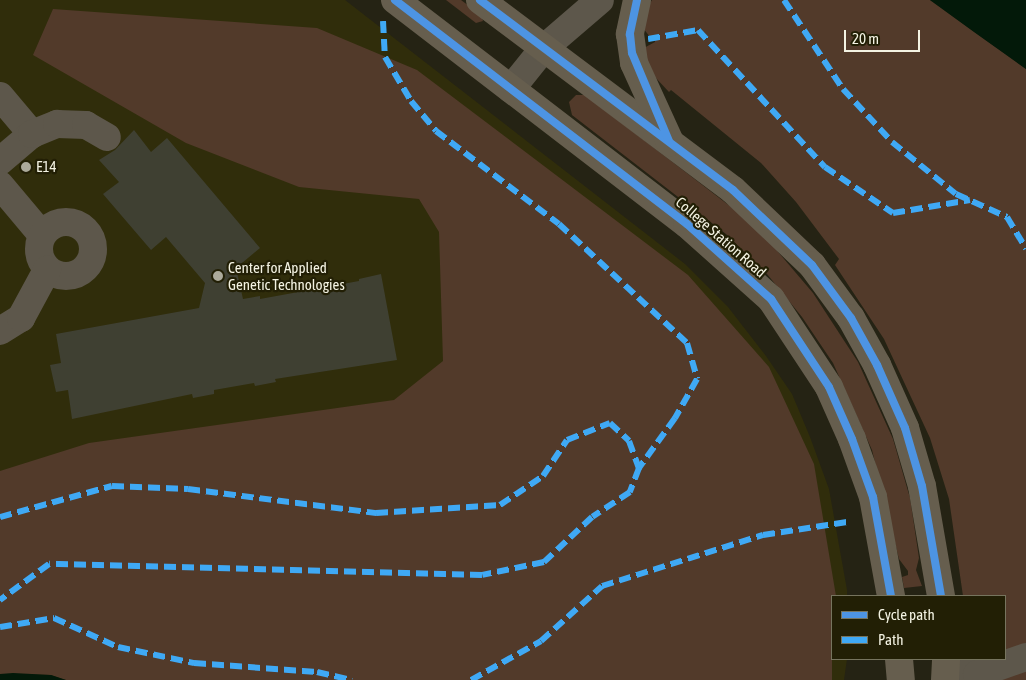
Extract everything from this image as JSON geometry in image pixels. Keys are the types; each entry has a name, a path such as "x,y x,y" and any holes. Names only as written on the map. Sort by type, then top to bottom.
{"main road":[{"name":"College Station Road","path":"395,0 687,224 727,256 770,299 829,387 852,439 873,497 891,595"},
{"path":"480,0 733,190 812,265 851,318 877,365 905,428 922,486 941,595"},
{"path":"637,0 630,34 632,54 670,143"},
{"path":"899,660 901,680"}],"street":[{"path":"511,89 543,49 600,0"},
{"path":"0,96 32,134"},
{"path":"0,160 32,134 57,124 76,123 96,129 107,137"},
{"path":"0,185 42,235"},
{"path":"56,224 75,224 90,236 93,245 89,264 75,275 56,275 47,270 38,254 42,235 56,224"},
{"path":"0,331 21,318 47,270"},
{"path":"946,670 977,674 1026,657"}],"shaded area":[{"path":"0,0 345,0 685,264 728,307 766,356 792,394 829,489 847,590 847,595 831,595 831,660 847,660 844,680 66,680 51,675 0,674"},
{"path":"446,0 461,0 481,15 483,21 476,23"},
{"path":"652,0 930,0 1026,69 1026,649 1006,656 1006,595 963,595 949,499 930,438 884,339 835,265 839,259 796,202 761,163 671,90 669,92 654,76 642,49 655,42 655,37 650,37 643,28 647,8"},
{"path":"930,0 1026,0 1026,69 974,32"},
{"path":"53,9 317,28 417,70 688,275 769,367 814,464 836,595 831,595 832,680 66,680 51,675 0,674 0,471 89,443 394,400 443,361 439,232 419,199 299,187 186,143 33,55"},
{"path":"576,95 585,95 735,210 773,246 813,293 858,362 893,439 910,498 919,558 916,570 922,586 904,588 902,577 908,575 908,571 899,559 872,450 833,363 802,317 767,274 726,234 572,115 569,102"},
{"path":"1026,665 1026,680 983,680"},
{"path":"0,674 51,675 66,680 0,680"}],"building":[{"name":"Center for Applied Genetic Technologies","path":"134,130 151,152 167,138 260,248 236,268 243,299 260,296 260,299 359,281 359,279 381,274 397,360 275,379 276,382 255,386 254,383 214,390 214,394 193,398 192,394 72,419 68,390 56,392 50,365 61,363 56,334 199,308 205,283 166,237 151,250 103,194 119,182 99,160 115,150"}],"marked path":[{"path":"784,0 843,89 892,142 956,194 1007,217 1026,249"},
{"path":"383,21 385,57 411,101 436,131 559,224 687,343 697,379 675,418 639,468"},
{"path":"648,39 698,30 825,167 893,213 970,200"},
{"path":"0,517 112,486 188,489 376,513 500,505 543,476 567,440 610,423 629,441 639,468 630,492 592,517 544,562 482,575 49,564 0,600"},
{"path":"471,680 541,641 602,586 763,535 847,522"},
{"path":"0,627 54,618 118,647 194,663 317,672 352,680"}],"cycle path":[{"path":"395,0 687,224 771,299 829,387 852,439 873,497 891,595"},
{"path":"480,0 733,190 812,265 851,318 877,365 905,428 922,486 941,595"},
{"path":"637,0 630,34 632,53 669,141"}],"place":[{"name":"E14","path":"26,167"},
{"name":"Center for Applied Genetic Technologies","path":"218,276"}]}
